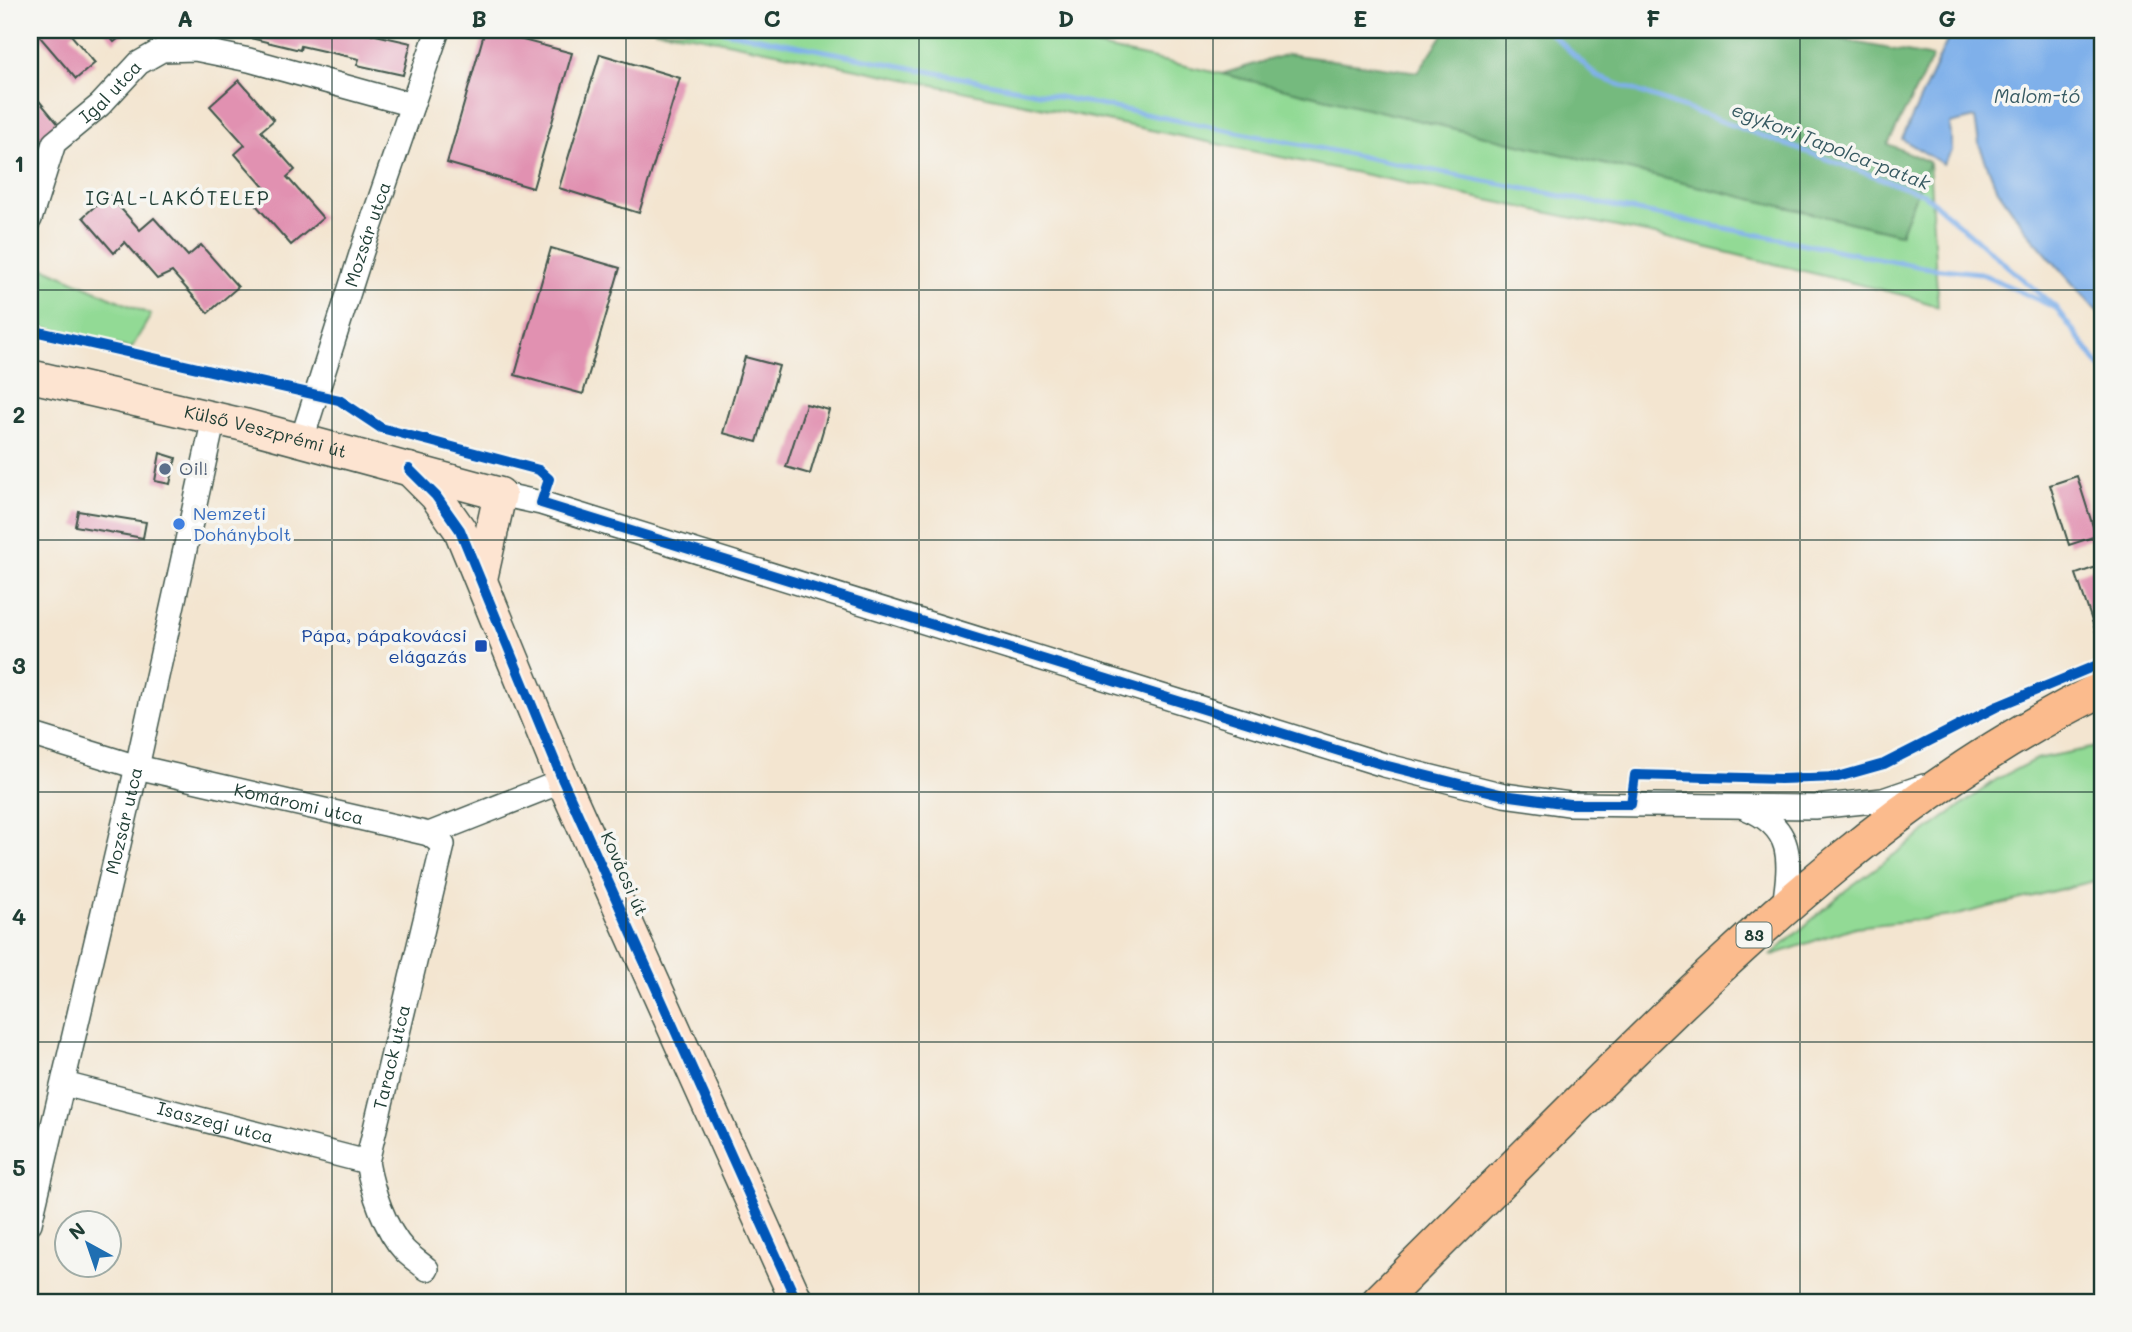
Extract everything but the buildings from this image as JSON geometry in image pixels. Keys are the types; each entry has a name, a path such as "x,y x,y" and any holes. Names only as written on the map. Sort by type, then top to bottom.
{"main road":[{"name":"83","path":"1379,1302 1671,1012 1784,907 1871,836 1951,778 2011,738 2102,689"}],"street":[{"name":"Mozsár utca","path":"302,439 438,30"},
{"name":"Igal utca","path":"30,219 54,143 100,105 139,63 162,50 195,49 249,60 412,105"},
{"name":"Külső Veszprémi út","path":"30,376 302,439 491,491"},
{"name":"Mozsár utca","path":"30,1223 137,767 214,418"},
{"name":"Kovácsi út","path":"409,469 436,496 460,530 563,781 797,1302"},
{"path":"481,579 491,491"},
{"path":"460,530 461,512 465,503 491,491 541,503 1384,765 1504,795 1569,804 1815,807 1883,800 1951,778"},
{"name":"Komáromi utca","path":"30,734 137,767 429,834"},
{"path":"429,834 563,781"},
{"path":"1740,806 1765,816 1779,831 1787,850 1789,866 1784,907"},
{"name":"Tarack utca","path":"427,1269 405,1251 394,1237 371,1185 367,1162 443,845 429,834"},
{"name":"Isaszegi utca","path":"64,1084 367,1162"}],"green space":[{"path":"655,30 1071,30 1091,45 1900,234 1929,162 1938,307 1911,297 1651,234 698,36"},
{"path":"1446,30 1800,30 1933,57 1888,144 1929,162 1900,234 1222,74 1288,54 1418,72"},
{"path":"36,264 151,315 131,349 30,324 30,279"},
{"path":"2102,746 2102,879 1953,916 1855,927 1770,956 1846,890 1997,779 2036,759"}],"water":[{"name":"Malom-tó","path":"1952,30 2102,30 2102,317 2028,233 1996,187 1979,144 1975,118 1950,124 1952,151 1943,164 1902,139"}],"waterway":[{"path":"719,30 1922,267 1980,273 2056,308"},
{"name":"egykori Tapolca-patak","path":"1547,30 1598,77 1924,194 2056,308 2102,369"}],"cycle path":[{"path":"30,330 339,400 381,428 539,470 549,479 541,503 1384,765 1504,795 1569,804 1631,804 1635,775 1781,779 1838,777 1884,764 1998,706 2102,663"},
{"path":"409,469 436,496 460,530 563,781 797,1302"}],"place":[{"name":"Oil!","path":"165,469"},
{"name":"Nemzeti Dohánybolt","path":"179,524"},
{"name":"Pápa, pápakovácsi elágazás","path":"481,646"}],"district":[{"name":"IGAL-LAKÓTELEP","path":"178,198"}]}
